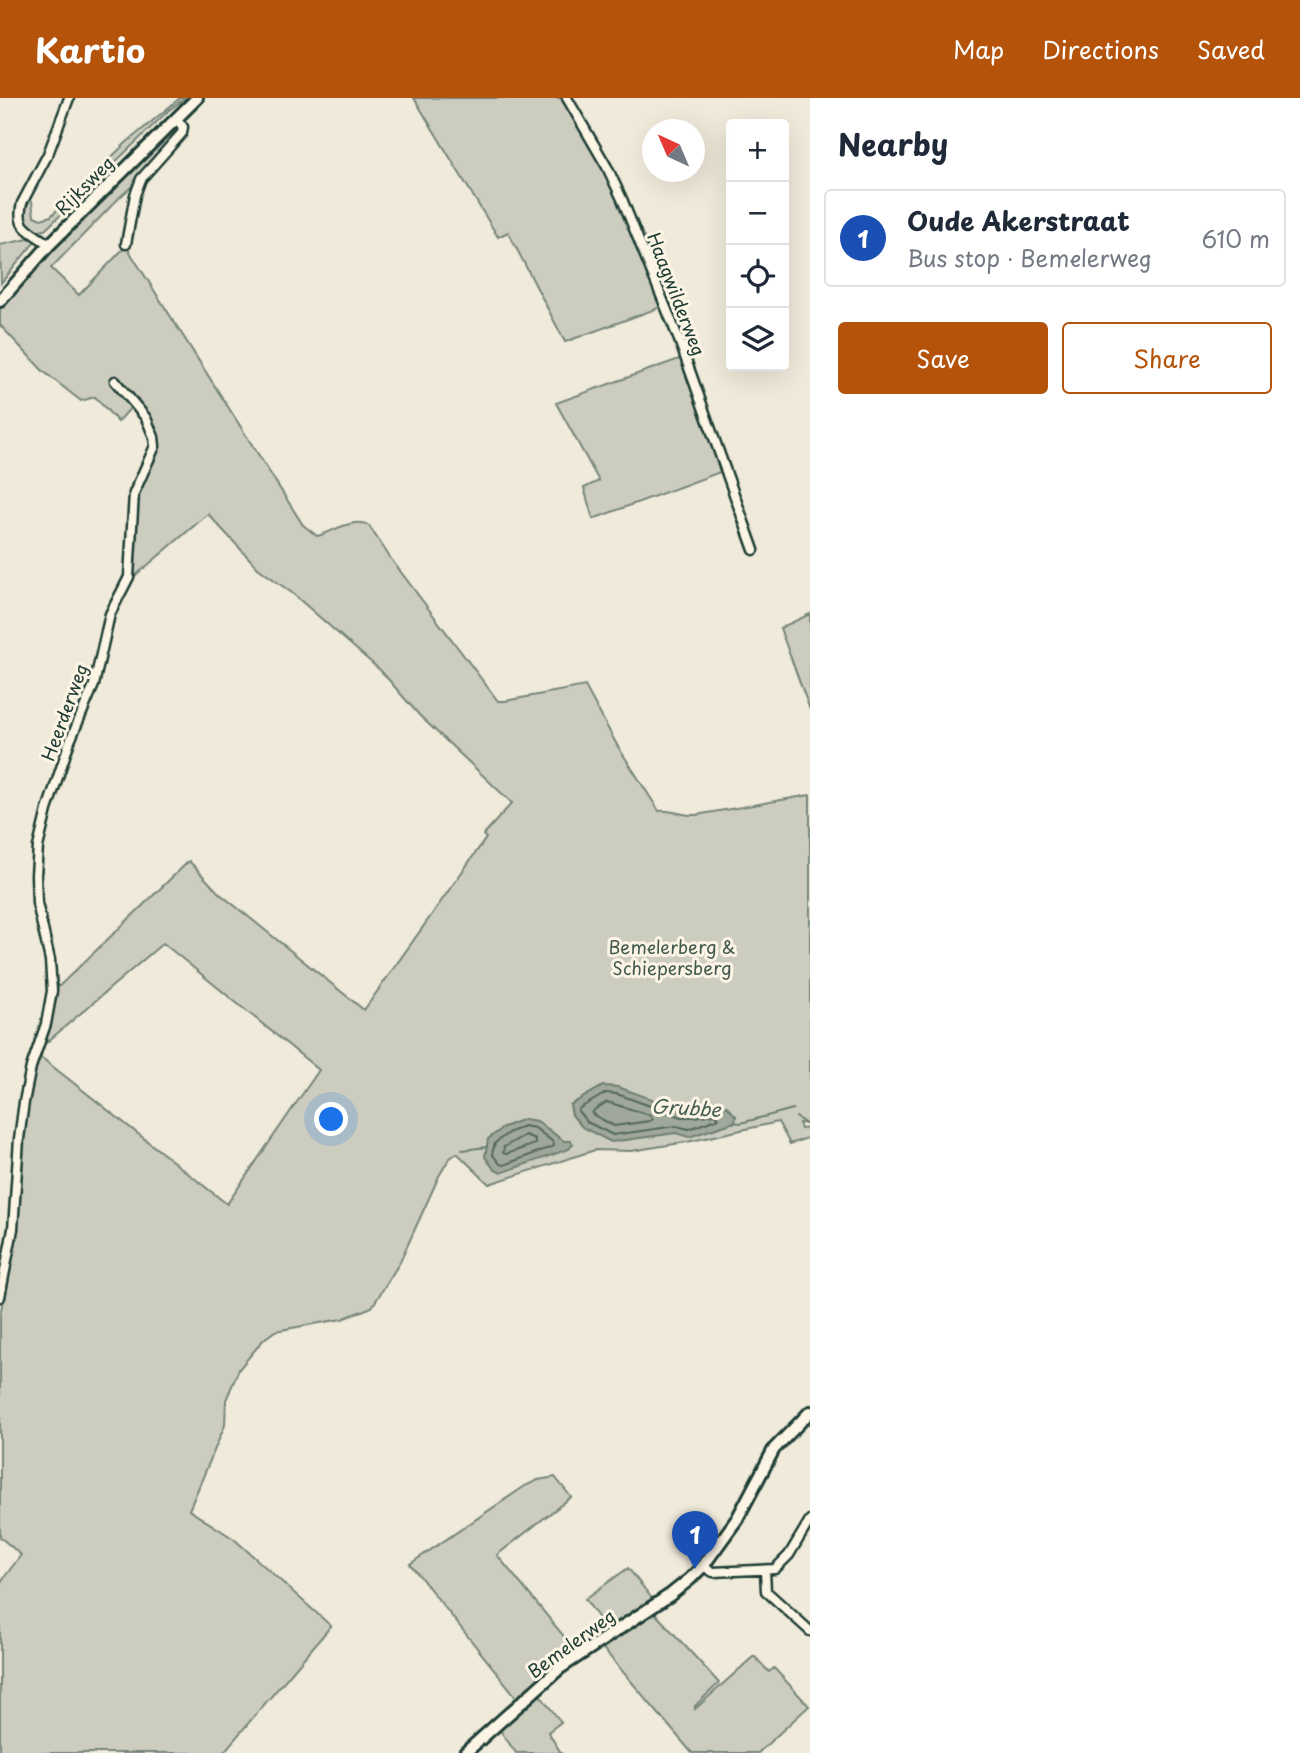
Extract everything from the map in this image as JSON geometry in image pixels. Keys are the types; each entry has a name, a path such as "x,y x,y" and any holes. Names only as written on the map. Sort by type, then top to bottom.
{"street":[{"path":"49,245 27,232 21,222 20,208 48,154 69,98"},
{"name":"Rijksweg","path":"0,301 49,245 197,98"},
{"name":"Haagwilderweg","path":"567,98 607,167 622,199 679,340 754,550"},
{"path":"126,244 135,195 141,179 182,133 183,127 176,118"},
{"name":"Heerderweg","path":"0,1297 13,1228 24,1102 29,1074 46,1024 52,991 50,960 37,903 36,864 40,837 70,741 93,689 110,614 130,577 134,493 155,446 146,418 115,382"},
{"name":"Bemelerweg","path":"465,1753 560,1668 670,1595 703,1566 737,1520 774,1449 810,1412"},
{"path":"703,1566 713,1572 765,1571 780,1566 810,1520"},
{"path":"765,1571 766,1591 809,1628"}],"green space":[{"path":"180,98 185,98 168,111 45,230 33,230 26,226 23,212 29,195 34,216 41,219 51,216 126,143"},
{"path":"414,98 563,98 610,177 664,306 565,342 508,232 498,237"},
{"name":"Bemelerberg & Schiepersberg","path":"185,122 184,130 150,170 51,268 79,295 126,246 303,525 317,536 351,524 363,523 369,526 498,701 585,686 617,745 659,811 696,815 810,795 810,1124 799,1123 801,1129 810,1128 810,1137 790,1144 778,1122 631,1151 595,1150 489,1184 457,1153 449,1159 400,1262 372,1307 342,1319 275,1331 264,1339 239,1369 226,1400 225,1425 189,1510 234,1539 331,1626 223,1753 0,1753 0,1583 21,1555 0,1537 0,1315 15,1241 20,1145 31,1079 38,1055 227,1204 319,1070 163,943 40,1048 53,992 189,861 219,893 364,1010 486,838 483,835 512,803 419,715 381,671 292,593 258,568 208,514 135,576 127,574 131,485 153,446 146,421 133,405 118,422 95,397 81,401 43,371 0,325 0,308 36,264 171,129 178,128"},
{"path":"37,239 1,283 0,245"},
{"path":"682,358 723,471 593,519 584,488 599,481 556,403"},
{"path":"810,614 810,710 780,628"},
{"path":"555,1477 571,1497 497,1555 576,1651 518,1699 410,1564 525,1486"},
{"path":"628,1568 654,1601 608,1631 585,1599"},
{"path":"653,1611 719,1683 695,1709 754,1656 769,1672 774,1668 809,1706 758,1753 692,1753 600,1645"},
{"path":"537,1691 561,1722 548,1732 561,1753 516,1753 497,1726"}],"water":[{"path":"603,1086 618,1087 682,1110 727,1106 736,1116 735,1122 689,1137 676,1133 611,1142 582,1127 572,1115 570,1105"},
{"path":"524,1119 537,1121 564,1141 571,1141 573,1144 569,1149 501,1173 494,1169 485,1157 488,1139 504,1127"}],"waterway":[{"name":"Grubbe","path":"733,1122 741,1123 793,1109"},
{"name":"Grubbe","path":"796,1117 810,1127"},
{"name":"Grubbe","path":"462,1150 487,1147"}],"place":[{"name":"Oude Akerstraat","path":"695,1569"}]}
